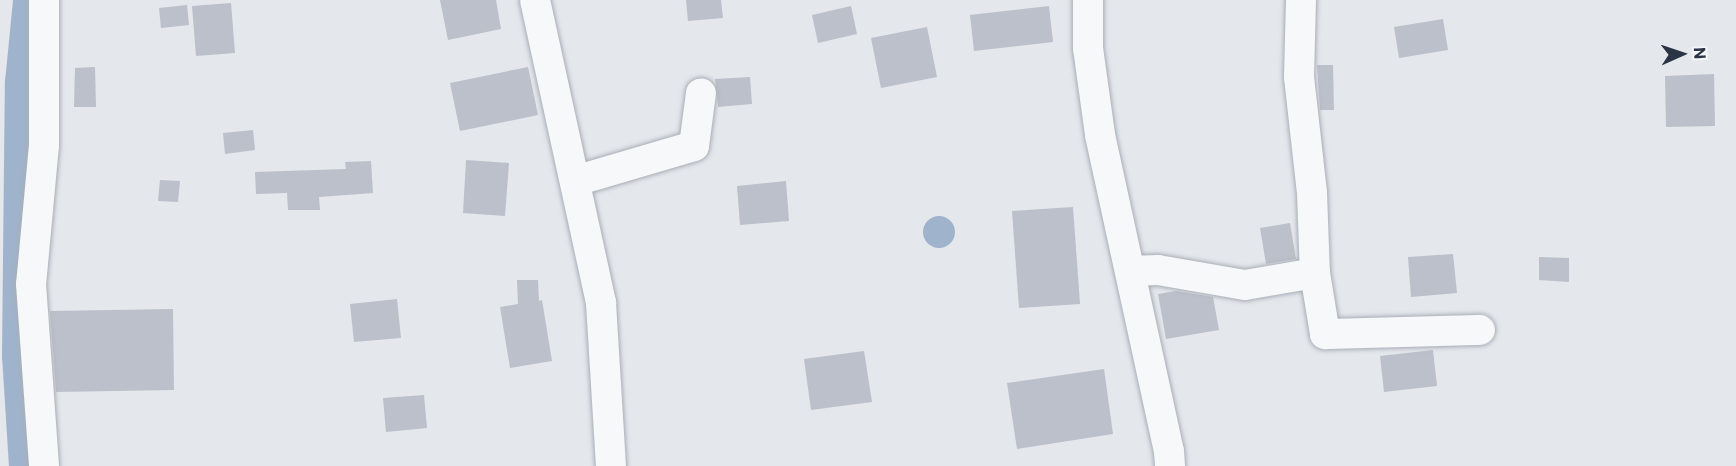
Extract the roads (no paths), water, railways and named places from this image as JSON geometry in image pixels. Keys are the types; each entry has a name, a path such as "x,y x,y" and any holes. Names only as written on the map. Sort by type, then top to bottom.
{"street":[{"path":"44,0 44,145 31,284 44,466"},
{"path":"536,0 601,303 610,466"},
{"path":"1088,0 1088,48 1100,135 1170,466"},
{"path":"1301,0 1299,77 1312,193 1315,273 1325,334 1480,330"},
{"path":"575,181 694,146 701,93"},
{"path":"1130,271 1158,270 1245,285 1315,273"}],"water":[{"path":"939,216 950,221 955,232 950,243 939,248 928,243 923,232 928,221"}],"waterway":[{"path":"22,466 15,355 18,82 26,0"}]}
